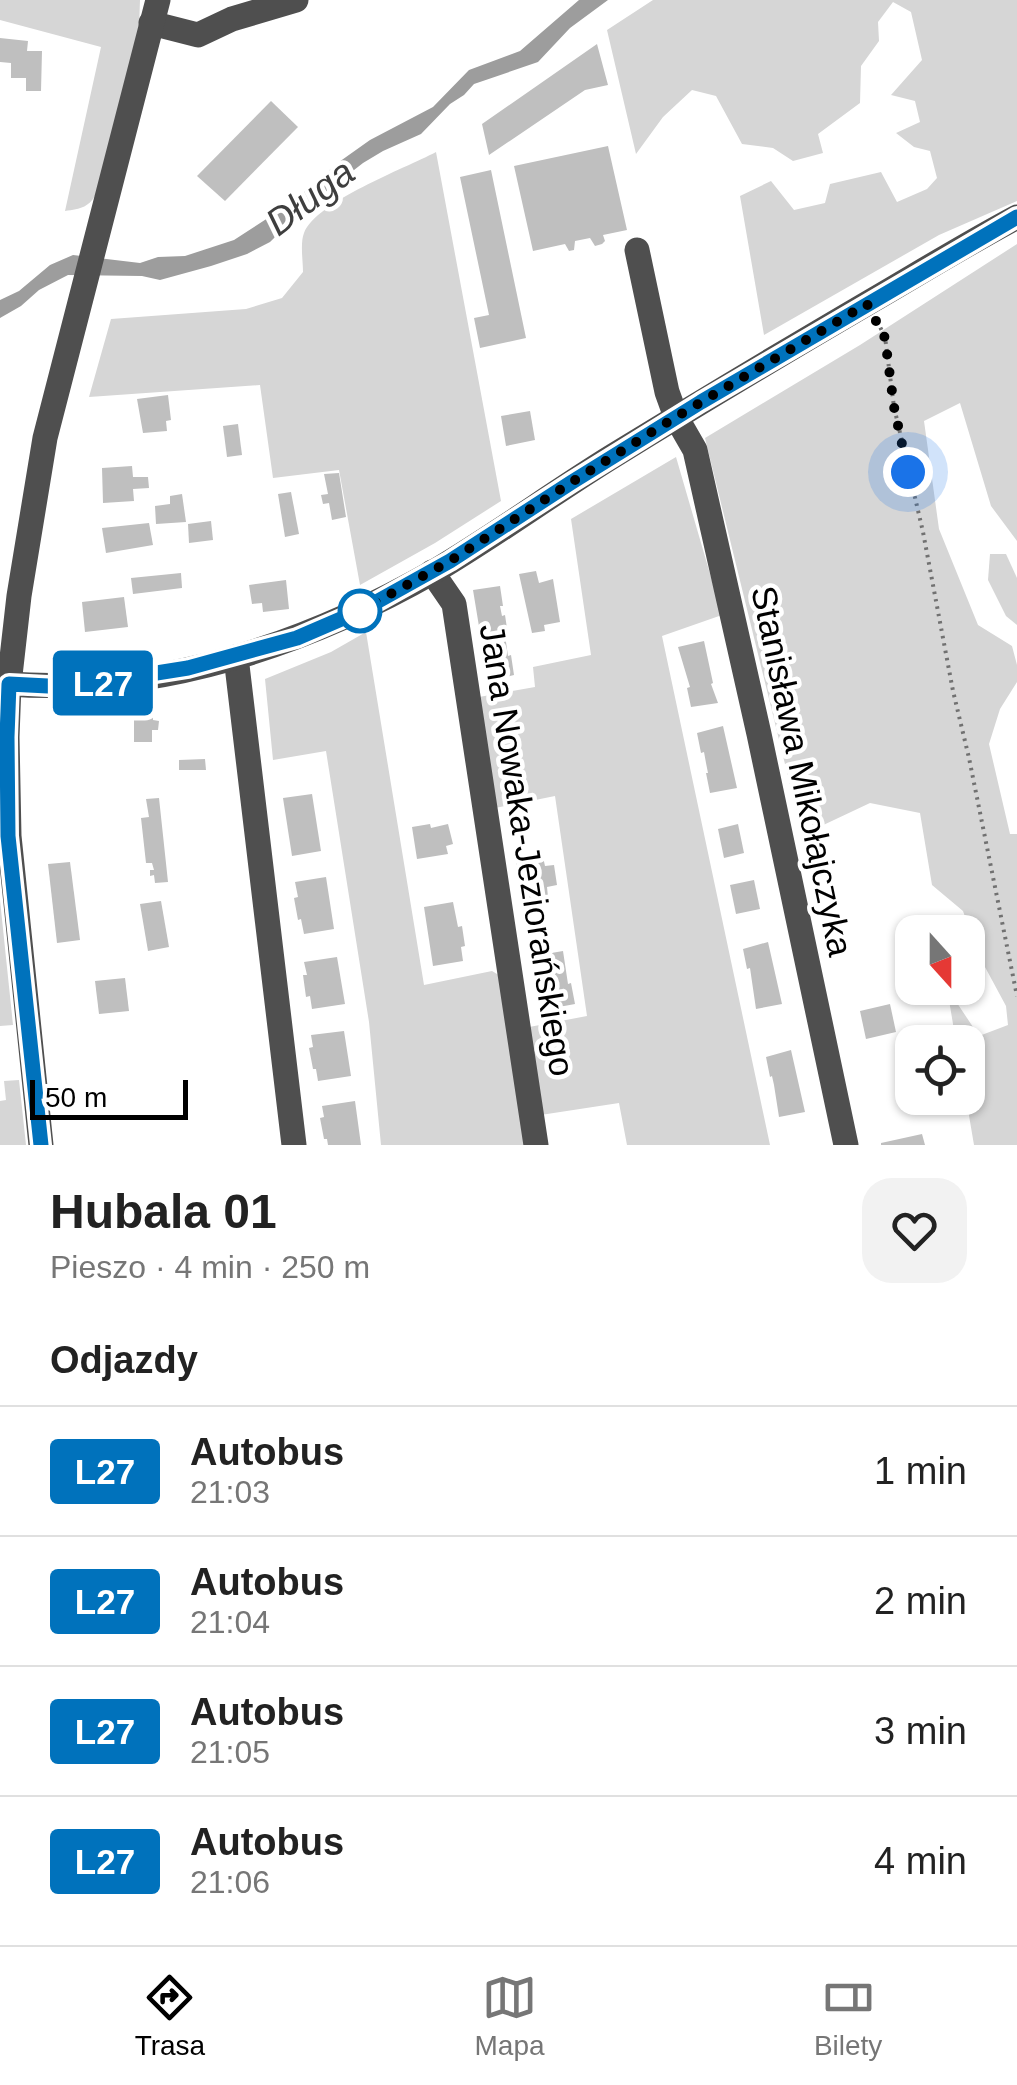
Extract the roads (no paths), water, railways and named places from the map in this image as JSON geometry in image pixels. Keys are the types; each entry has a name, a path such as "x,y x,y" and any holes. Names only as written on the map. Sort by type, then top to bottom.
{"street":[{"path":"41,1145 8,836 7,737 18,596 45,438 155,12 198,35 296,0"},
{"path":"9,684 61,686 112,682 188,668 236,657 331,624 432,572 676,417 1017,216"},
{"name":"Stanisława Mikołajczyka","path":"637,250 667,392 695,450 846,1145"},
{"name":"Jana Nowaka-Jeziorańskiego","path":"432,572 454,604 536,1145"},
{"path":"236,657 294,1145"}],"water":[{"name":"Długa","path":"579,0 608,0 570,28 538,62 474,84 421,134 363,163 303,210 270,242 247,254 160,280 142,276 68,275 0,318 0,300 19,291 50,265 73,255 140,263 158,257 185,256 234,240 291,203 370,140 433,107 469,70 520,51"}]}
